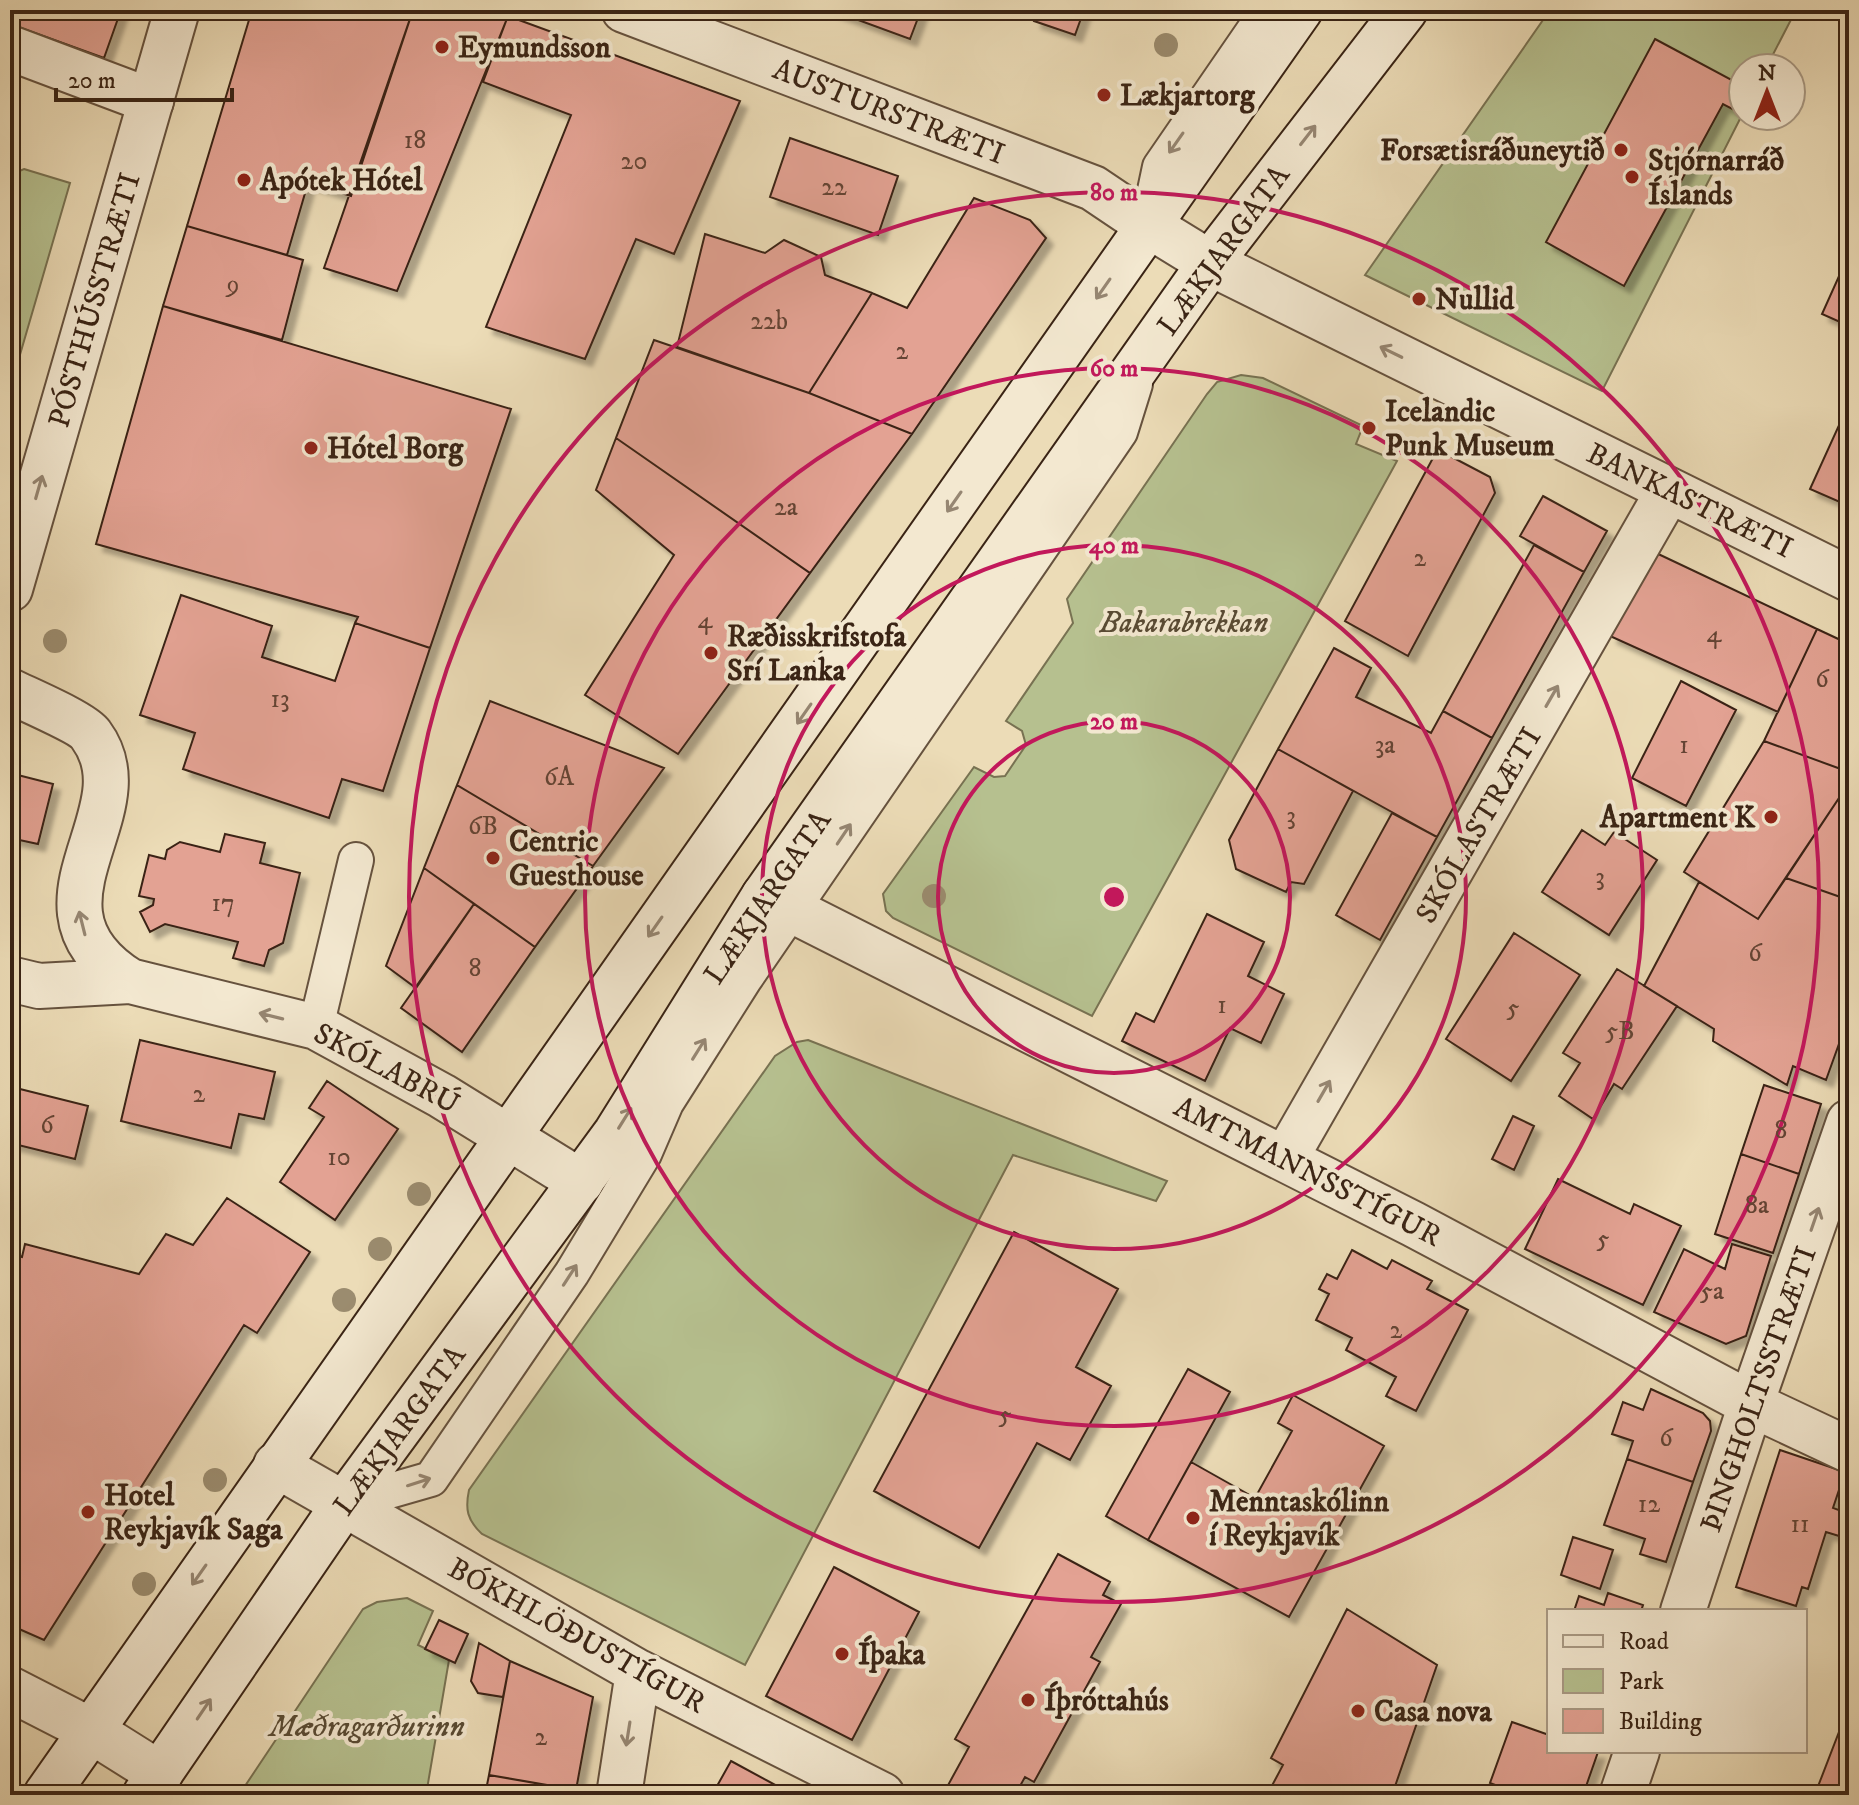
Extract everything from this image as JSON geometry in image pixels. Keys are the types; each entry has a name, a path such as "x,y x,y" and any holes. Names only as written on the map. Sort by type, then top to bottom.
{"street":[{"name":"PÓSTHÚSSTRÆTI","path":"10,589 177,10"},
{"name":"AUSTURSTRÆTI","path":"624,10 1093,188 1148,225"},
{"path":"46,1795 1300,10"},
{"name":"LÆKJARGATA","path":"152,1784 344,1504 581,1182 778,904 1210,263 1405,10"},
{"path":"10,48 151,101"},
{"name":"BANKASTRÆTI","path":"1148,225 1210,263 1849,579"},
{"name":"SKÓLASTRÆTI","path":"1285,1159 1669,490"},
{"path":"10,691 89,731 98,746 103,762 104,793 79,894 79,915 95,953 111,969 130,981"},
{"name":"AMTMANNSSTÍGUR","path":"778,904 1439,1237 1751,1404 1849,1450"},
{"path":"10,979 39,986 130,981"},
{"name":"SKÓLABRÚ","path":"130,981 316,1027 442,1096 581,1182"},
{"name":"ÞINGHOLTSSTRÆTI","path":"1684,1609 1849,1122"},
{"name":"BÓKHLÖÐUSTÍGUR","path":"276,1465 638,1672 882,1795"},
{"path":"619,1795 638,1672"},
{"path":"10,1689 90,1730 152,1784"},
{"path":"1622,1795 1636,1753"}],"lane":[{"path":"1148,225 1160,167 1268,10"},
{"path":"316,1027 356,860"},
{"path":"344,1504 431,1479 572,1273 644,1154 666,1103 778,904"}],"green space":[{"path":"1550,10 1796,10 1774,52 1727,52 1727,132 1733,132 1602,391 1365,275"},
{"path":"24,169 70,183 10,389 10,175"},
{"name":"Bakarabrekkan","path":"1241,375 1263,378 1363,426 1356,444 1397,461 1092,1016 893,918 886,911 883,894 974,767 994,777 1005,776 1026,745 1022,731 1006,721 1073,623 1067,599 1207,394 1217,382"},
{"path":"808,1040 1167,1181 1156,1201 1013,1155 745,1665 482,1534 470,1519 468,1497 469,1490 775,1056 797,1042"},
{"name":"Mæðragarðurinn","path":"407,1598 433,1611 418,1645 449,1660 426,1795 239,1795 363,1609 377,1602"}],"building":[{"path":"10,10 121,10 104,58 10,24"},
{"path":"252,10 413,10 351,196 308,183 287,255 187,226"},
{"path":"413,10 489,10 508,16 397,291 324,268"},
{"path":"831,10 921,10 910,39"},
{"path":"1037,10 1084,10 1075,35 1034,21"},
{"path":"508,16 740,101 674,254 636,239 585,359 486,327 571,115 483,82"},
{"name":"Stjórnarráð Íslands","path":"1655,39 1727,77 1727,106 1723,104 1624,286 1546,242"},
{"path":"790,138 898,176 878,235 770,197"},
{"path":"974,198 1030,220 1046,238 912,434 809,393 872,293 907,308"},
{"path":"187,226 303,260 282,340 163,306"},
{"path":"705,234 765,253 784,240 821,257 825,275 872,293 809,393 677,347"},
{"path":"1844,265 1849,267 1849,326 1822,314"},
{"name":"Hótel Borg","path":"163,306 511,409 430,648 355,623 358,617 96,544"},
{"path":"654,340 809,393 912,434 810,573 616,438"},
{"path":"1849,404 1849,427 1840,423"},
{"path":"1840,423 1849,427 1849,506 1810,489"},
{"path":"616,438 810,573 678,754 585,695 674,555 596,490"},
{"path":"1450,456 1490,477 1495,493 1408,656 1345,621 1433,458"},
{"path":"1543,496 1607,531 1584,572 1520,536"},
{"path":"1534,545 1584,572 1492,738 1443,711"},
{"path":"1654,552 1817,629 1778,712 1610,636"},
{"path":"181,595 272,626 262,657 335,681 355,623 430,648 383,791 342,779 329,818 183,769 195,733 140,715"},
{"path":"1817,629 1849,644 1849,772 1764,741"},
{"path":"1334,648 1371,668 1356,697 1431,733 1443,711 1492,738 1437,837 1278,749"},
{"path":"1681,681 1736,710 1686,806 1632,778"},
{"path":"490,701 664,768 593,866 457,785"},
{"path":"1764,741 1849,772 1849,783 1758,919 1684,872"},
{"path":"1278,749 1353,791 1304,884 1291,882 1286,892 1236,869 1229,840"},
{"path":"10,773 53,784 38,844 10,838"},
{"path":"1849,783 1849,900 1786,878"},
{"path":"457,785 593,866 535,947 424,868"},
{"path":"1392,813 1437,837 1380,940 1336,915"},
{"path":"1582,830 1605,845 1614,832 1657,860 1609,935 1542,892"},
{"path":"225,834 265,843 260,863 300,873 283,943 269,950 264,966 233,958 238,942 165,924 150,932 140,912 153,905 154,899 139,896 149,855 165,859 167,850 180,842 220,852"},
{"path":"424,868 474,904 416,988 386,966"},
{"path":"1786,878 1849,900 1849,1016 1826,1080 1793,1066 1787,1085 1713,1041 1714,1029 1644,986 1699,882 1758,919"},
{"path":"474,904 535,947 462,1052 401,1008"},
{"path":"1207,914 1264,942 1248,976 1284,994 1261,1043 1230,1028 1205,1081 1122,1041 1136,1013 1154,1022"},
{"path":"1514,933 1580,975 1511,1081 1446,1039"},
{"path":"1617,969 1677,1006 1622,1089 1614,1084 1593,1119 1559,1096 1580,1063 1563,1053"},
{"path":"140,1040 275,1072 264,1119 239,1114 231,1148 121,1121"},
{"path":"327,1081 398,1129 335,1220 280,1182 324,1117 309,1108"},
{"path":"1764,1085 1821,1104 1799,1174 1741,1154"},
{"path":"12,1087 88,1106 75,1159 10,1143"},
{"path":"1513,1116 1534,1126 1514,1170 1492,1159"},
{"path":"1741,1154 1799,1174 1773,1253 1715,1234"},
{"path":"1558,1179 1630,1214 1634,1204 1681,1226 1643,1305 1525,1249"},
{"path":"227,1198 310,1252 257,1333 244,1325 44,1640 10,1625 10,1381 18,1366 10,1364 10,1254 22,1257 25,1244 139,1274 166,1234 193,1245"},
{"path":"1014,1232 1118,1289 1076,1367 1111,1386 1070,1460 1037,1443 979,1548 874,1491"},
{"path":"1732,1244 1771,1256 1746,1336 1726,1344 1654,1312 1684,1249 1725,1269"},
{"path":"1352,1250 1387,1269 1392,1260 1432,1281 1427,1289 1468,1310 1416,1411 1386,1396 1396,1377 1346,1350 1352,1338 1316,1320 1329,1294 1319,1289 1327,1274 1337,1279"},
{"path":"1188,1369 1230,1392 1148,1540 1106,1516"},
{"path":"1651,1389 1703,1413 1710,1421 1711,1431 1693,1482 1627,1459 1633,1441 1612,1434 1623,1402 1643,1410"},
{"path":"1293,1395 1384,1446 1289,1617 1148,1540 1191,1462 1255,1498 1292,1431 1278,1423"},
{"path":"1780,1450 1845,1472 1833,1508 1847,1513 1839,1536 1826,1532 1808,1589 1802,1587 1796,1606 1736,1587"},
{"path":"1627,1459 1693,1482 1666,1562 1640,1554 1645,1539 1604,1525"},
{"path":"1573,1537 1613,1550 1600,1589 1561,1575"},
{"name":"Íþróttahús","path":"1058,1554 1110,1582 1103,1595 1121,1604 1091,1657 1100,1662 1034,1782 1025,1777 1015,1795 961,1795 947,1787 969,1747 955,1739"},
{"name":"Íþaka","path":"834,1567 919,1612 852,1740 766,1696"},
{"path":"1608,1593 1643,1605 1642,1609 1575,1609 1579,1596 1604,1605"},
{"name":"Casa nova","path":"1347,1609 1437,1665 1392,1795 1267,1795 1283,1765 1271,1758"},
{"path":"439,1620 468,1634 455,1663 425,1649"},
{"path":"479,1643 510,1661 503,1697 478,1693 471,1681"},
{"path":"510,1661 593,1697 576,1790 489,1775"},
{"path":"1849,1706 1849,1795 1831,1795 1817,1789"},
{"path":"1512,1722 1547,1734 1547,1753 1598,1753 1583,1795 1510,1795 1511,1791 1490,1783"},
{"path":"731,1761 790,1793 789,1795 712,1795"},
{"path":"489,1775 576,1790 576,1795 485,1795"},
{"path":"1661,1788 1681,1795 1659,1795"}],"place":[{"name":"Eymundsson","path":"442,47"},
{"name":"Lækjartorg","path":"1104,95"},
{"name":"Forsætisráðuneytið","path":"1621,150"},
{"name":"Stjórnarráð Íslands","path":"1632,177"},
{"name":"Apótek Hótel","path":"244,180"},
{"name":"Nullid","path":"1419,299"},
{"name":"Icelandic Punk Museum","path":"1369,428"},
{"name":"Hótel Borg","path":"311,448"},
{"name":"Ræðisskrifstofa Srí Lanka","path":"711,653"},
{"name":"Apartment K","path":"1771,817"},
{"name":"Centric Guesthouse","path":"493,858"},
{"name":"Hotel Reykjavík Saga","path":"88,1512"},
{"name":"Menntaskólinn í Reykjavík","path":"1193,1518"},
{"name":"Íþaka","path":"842,1654"},
{"name":"Íþróttahús","path":"1028,1700"},
{"name":"Casa nova","path":"1358,1711"}]}
